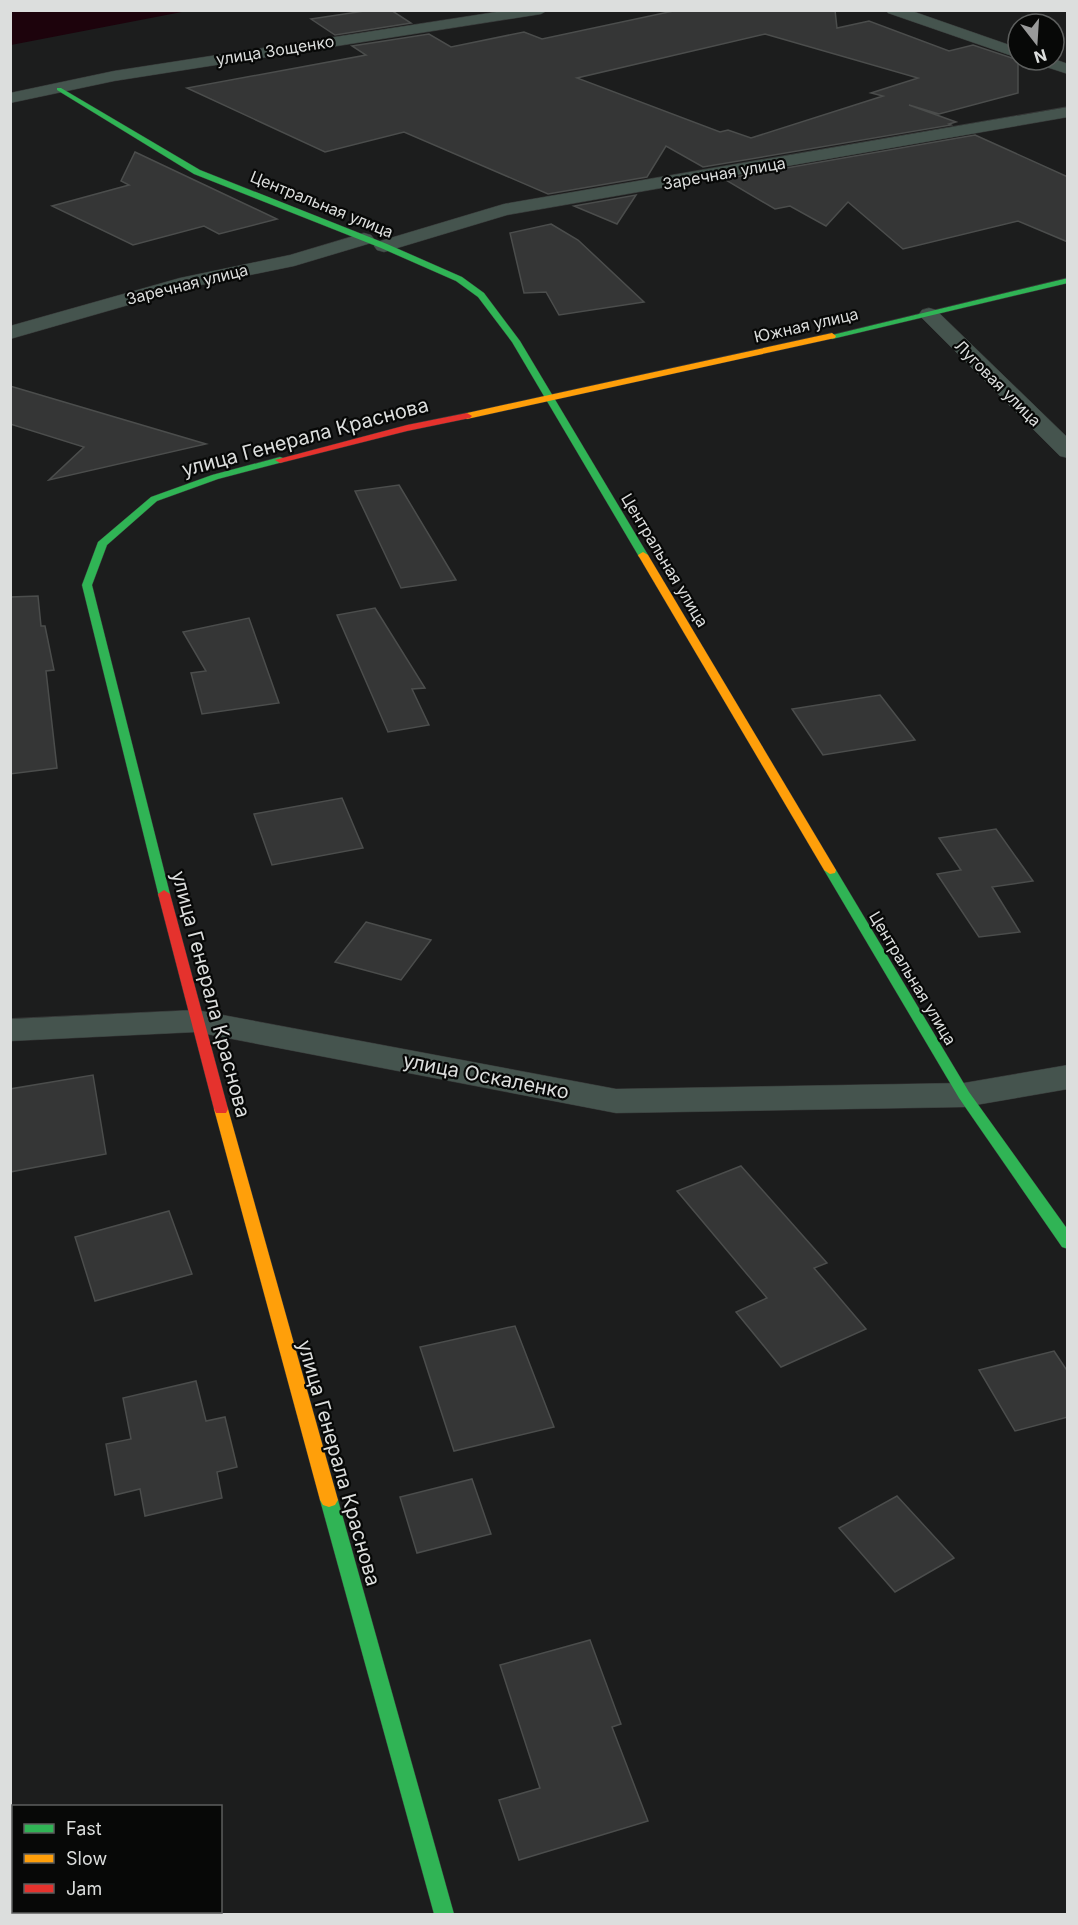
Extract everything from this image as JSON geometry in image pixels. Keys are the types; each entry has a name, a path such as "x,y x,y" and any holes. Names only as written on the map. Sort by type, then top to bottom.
{"street":[{"name":"улица Зощенко","path":"10,98 114,76 541,10"},
{"path":"893,10 1006,49"},
{"name":"Центральная улица","path":"59,89 197,172 384,246 459,279 481,295 516,341 964,1095 1068,1243"},
{"name":"Заречная улица","path":"384,246 504,210 1068,112"},
{"name":"Заречная улица","path":"10,333 187,282 294,260 364,240"},
{"name":"Южная улица","path":"550,399 929,314 1068,280"},
{"name":"Луговая улица","path":"929,314 1068,451"},
{"name":"улица Генерала Краснова","path":"444,1914 196,1021 87,585 102,544 154,499 216,477 407,428 550,399"},
{"name":"улица Оскаленко","path":"10,1030 196,1021 616,1101 964,1095 1068,1077"}],"shaded area":[{"path":"11,10 187,10 187,11 11,45"}],"building":[{"path":"371,10 391,10 411,23 335,35 311,19"},
{"path":"678,10 835,10 837,28 869,21 949,51 973,45 1006,56 1006,72 1018,72 1018,93 939,114 909,105 956,122 949,124 951,125 703,167 666,146 647,177 548,194 404,132 325,152 187,88 366,55 352,46 429,34 451,47 524,32 542,39","holes":["765,34 918,78 871,93 883,96 751,138 728,130 720,132 577,78"]},
{"path":"975,135 1068,177 1068,242 1018,221 903,249 848,202 826,226 790,206 775,209 724,179"},
{"path":"135,152 277,219 219,234 204,226 133,245 52,206 129,185 121,181"},
{"path":"636,195 617,224 574,206"},
{"path":"551,224 578,240 644,302 559,315 546,292 524,293 510,233"},
{"path":"10,386 206,444 49,480 84,447 10,424"},
{"path":"399,485 456,580 401,588 355,491"},
{"path":"38,596 41,626 45,626 54,670 46,671 57,768 10,774 10,597"},
{"path":"375,608 425,688 412,689 429,725 388,732 337,615"},
{"path":"249,618 279,703 202,714 191,673 206,671 183,632"},
{"path":"880,695 915,740 823,755 792,709"},
{"path":"342,798 363,848 272,865 254,814"},
{"path":"996,829 1033,881 992,887 1020,932 979,937 937,874 961,870 939,838"},
{"path":"366,922 431,940 401,980 335,962"},
{"path":"93,1075 106,1154 10,1172 10,1089"},
{"path":"741,1166 827,1263 814,1268 866,1329 781,1367 736,1312 767,1298 677,1191"},
{"path":"169,1211 192,1274 95,1301 75,1237"},
{"path":"515,1326 554,1427 454,1451 420,1347"},
{"path":"1054,1351 1068,1372 1068,1417 1015,1431 979,1370"},
{"path":"196,1381 206,1421 225,1417 237,1467 217,1472 222,1498 145,1516 140,1489 115,1495 106,1444 131,1439 123,1398"},
{"path":"472,1479 491,1534 417,1553 400,1497"},
{"path":"897,1496 954,1558 895,1592 839,1528"},
{"path":"590,1640 621,1724 612,1727 648,1821 519,1860 499,1800 540,1788 500,1665"}],"traffic: fast":[{"path":"59,89 197,172 384,246 459,279 481,295 516,341 643,555"},
{"path":"832,336 1068,280"},
{"path":"164,894 87,585 102,544 154,499 215,477 280,460"},
{"path":"830,870 964,1095 1068,1243"},
{"path":"329,1500 444,1914"}],"traffic: slow":[{"path":"467,416 832,336"},
{"path":"643,555 830,870"},
{"path":"221,1109 329,1500"}],"traffic: jam":[{"path":"280,460 407,428 467,416"},
{"path":"164,894 221,1109"}]}
